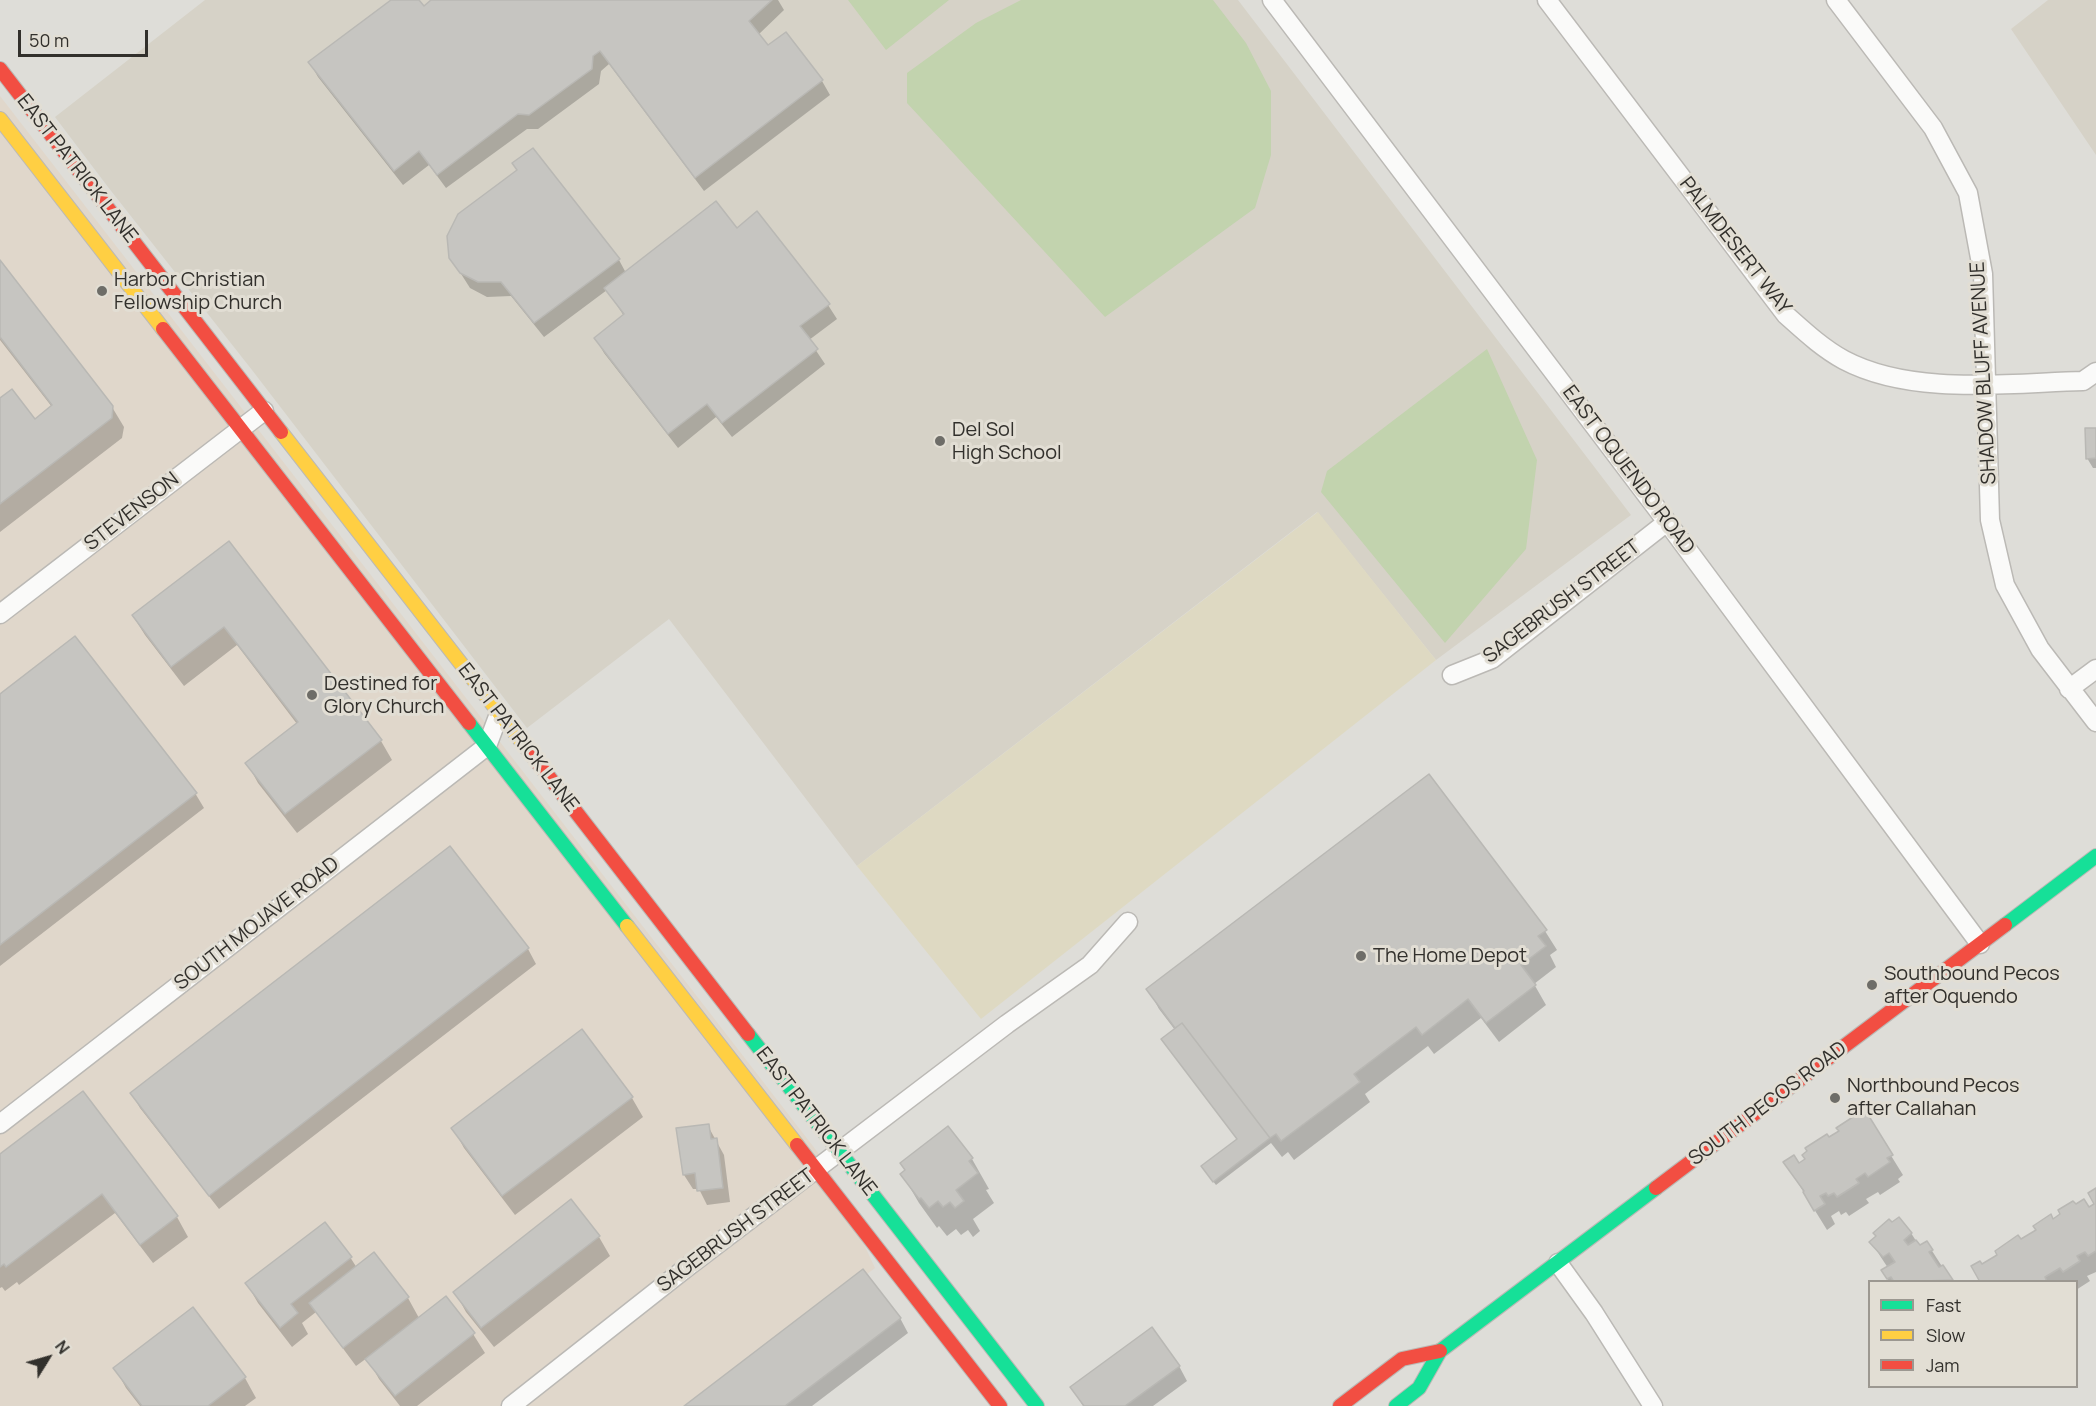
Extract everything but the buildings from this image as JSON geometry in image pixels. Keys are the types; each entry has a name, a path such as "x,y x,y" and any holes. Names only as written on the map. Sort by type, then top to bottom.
{"main road":[{"name":"EAST PATRICK LANE","path":"0,69 55,164 239,428 1000,1406"},
{"name":"EAST PATRICK LANE","path":"0,118 55,164 264,411 1037,1406"},
{"name":"SOUTH PECOS ROAD","path":"1396,1406 1419,1388 1440,1351 2096,856"},
{"name":"SOUTH PECOS ROAD","path":"1340,1406 1402,1359 1440,1351"}],"street":[{"name":"EAST OQUENDO ROAD","path":"1272,0 1667,522 1980,944"},
{"name":"PALMDESERT WAY","path":"1547,0 1786,315 1817,343 1845,360 1881,375 1916,383 1986,384 2083,381 2096,372"},
{"name":"SHADOW BLUFF AVENUE","path":"1836,0 1933,128 1968,193 1983,273 1990,520 2005,585 2040,649 2096,722"},
{"name":"STEVENSON","path":"0,614 264,411"},
{"name":"SAGEBRUSH STREET","path":"1452,675 1492,659 1667,522"},
{"path":"2069,689 2096,669"},
{"path":"487,746 500,714"},
{"name":"SOUTH MOJAVE ROAD","path":"0,1124 487,746"},
{"name":"SAGEBRUSH STREET","path":"511,1406 686,1268 1007,1024 1090,965 1128,921"},
{"path":"1558,1263 1594,1313 1653,1406"}],"shaded area":[{"name":"Del Sol High School","path":"205,0 1238,0 1631,515 1436,660 1317,512 857,866 669,619 527,728 55,117"},
{"path":"2048,0 2096,0 2096,155 2011,29"},
{"path":"0,96 826,1163 875,1268 692,1406 0,1406"}],"green space":[{"path":"848,0 949,0 886,50"},
{"path":"1021,0 1213,0 1246,43 1271,91 1271,155 1255,208 1105,317 907,103 907,73 976,23"},
{"path":"1487,349 1537,460 1526,549 1445,643 1321,492 1327,471"}],"sand":[{"path":"1318,512 1436,660 981,1019 857,866"}],"traffic: fast":[{"path":"469,723 627,926"},
{"path":"2005,925 2096,856"},
{"path":"748,1034 1037,1406"},
{"path":"1396,1406 1419,1388 1440,1351 1656,1188"}],"traffic: slow":[{"path":"0,119 163,329"},
{"path":"281,432 525,746"},
{"path":"627,926 797,1145"}],"traffic: jam":[{"path":"0,69 281,432"},
{"path":"163,329 469,723"},
{"path":"525,746 748,1034"},
{"path":"1656,1188 2005,925"},
{"path":"797,1145 1000,1406"},
{"path":"1340,1406 1402,1359 1440,1351"}],"place":[{"name":"Harbor Christian Fellowship Church","path":"102,291"},
{"name":"Del Sol High School","path":"940,441"},
{"name":"Destined for Glory Church","path":"312,695"},
{"name":"The Home Depot","path":"1361,956"},
{"name":"Southbound Pecos after Oquendo","path":"1872,985"},
{"name":"Northbound Pecos after Callahan","path":"1835,1098"}]}
